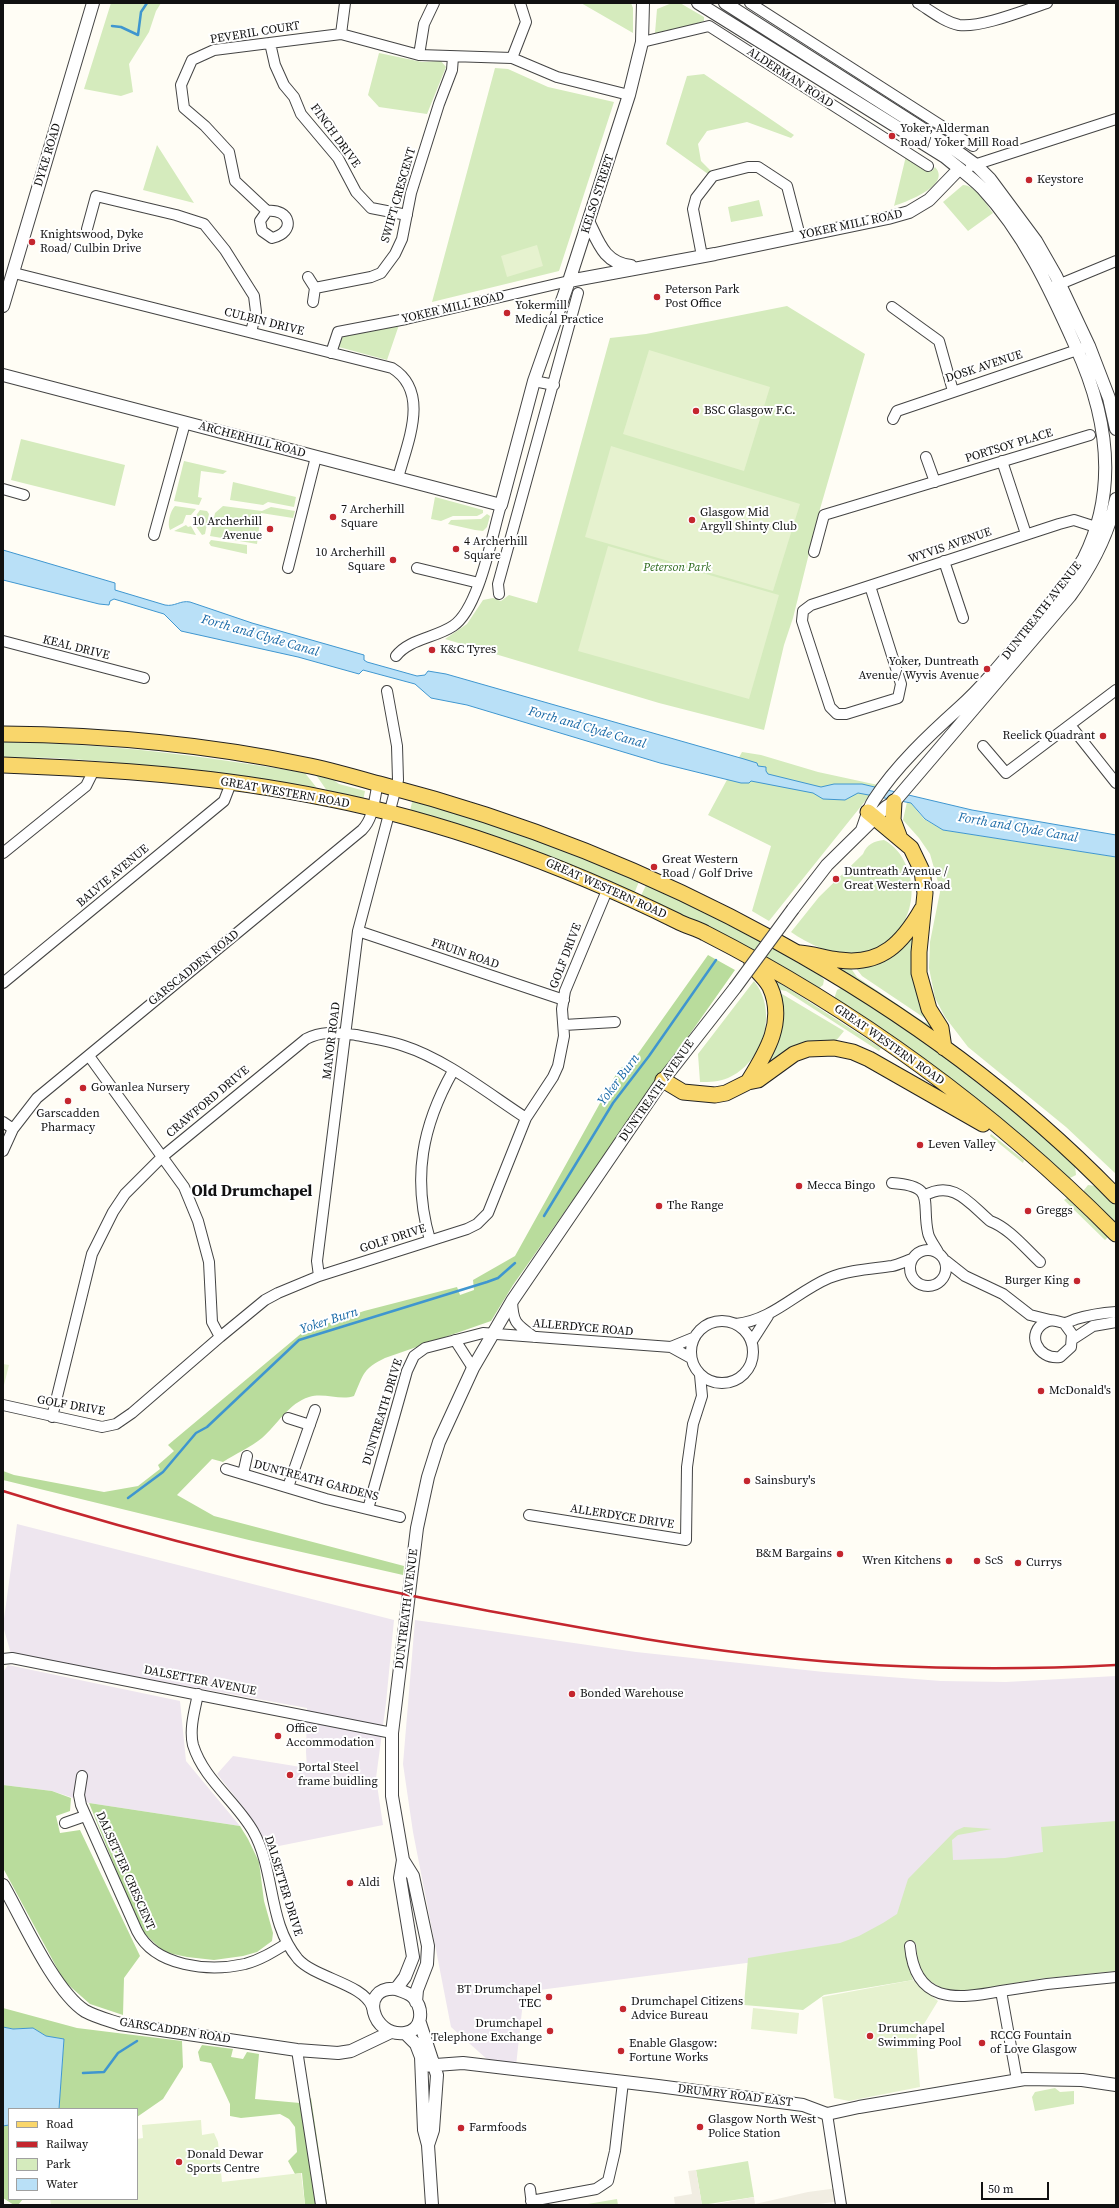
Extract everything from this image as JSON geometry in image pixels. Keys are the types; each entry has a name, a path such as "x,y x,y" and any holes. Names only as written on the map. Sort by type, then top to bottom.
{"main road":[{"name":"GREAT WESTERN ROAD","path":"3,734 85,736 193,746 308,765 378,783 495,818 584,850 680,893 794,953 886,1007 944,1048 1044,1128 1116,1196"},
{"name":"GREAT WESTERN ROAD","path":"3,765 94,768 174,775 300,793 388,813 486,841 556,866 608,888 682,924 701,931 749,957 872,1031 941,1081 1012,1138 1046,1167 1116,1234"},
{"path":"880,808 893,820 899,836"},
{"path":"880,808 899,836 911,848 922,871 925,883 919,973 929,1009 941,1028 944,1048"},
{"path":"794,953 815,954 851,961 877,956 888,951 904,937 924,906"},
{"path":"748,1082 770,1046 774,1018 770,988 765,978 754,968 749,957"},
{"path":"663,1080 683,1092 704,1095 726,1092 748,1082 758,1080 801,1051 834,1048 853,1052 1012,1138"}],"street":[{"name":"DYKE ROAD","path":"3,306 93,3"},
{"path":"345,3 341,34 419,55 512,58 557,77 629,95"},
{"path":"419,55 424,24 434,3"},
{"path":"512,58 526,22 520,3"},
{"name":"KELSO STREET","path":"396,656 407,646 454,626 471,605 479,583 501,505 534,381 569,281 629,95 642,42 643,3"},
{"name":"ALDERMAN ROAD","path":"698,3 945,157 960,169"},
{"path":"725,3 926,124 973,146"},
{"path":"750,3 926,124 976,165"},
{"path":"918,3 940,17 959,25 976,24 1047,3"},
{"name":"ALDERMAN ROAD","path":"642,42 709,26 928,166"},
{"name":"PEVERIL COURT","path":"267,211 235,181 229,152 205,126 184,108 181,85 192,60 214,50 341,34"},
{"name":"FINCH DRIVE","path":"270,43 275,66 284,85 294,97 301,114 338,158 356,192 371,208 408,215"},
{"name":"SWIFT CRESCENT","path":"315,288 371,278 381,273 395,254 402,239 408,215 411,193 439,104 452,70 453,57"},
{"path":"960,169 1116,119"},
{"name":"DUNTREATH AVENUE","path":"976,165 1024,223 1083,348 1109,398 1116,428"},
{"path":"702,256 693,209 696,198 713,176 748,167 758,167 787,186 800,236"},
{"name":"YOKER MILL ROAD","path":"331,353 338,332 406,319 569,281 636,267 702,256 888,218 909,212 929,200 960,169"},
{"name":"DUNTREATH AVENUE","path":"960,169 981,187 1013,226 1055,286"},
{"path":"87,230 96,196 176,215 204,224 225,250 254,296 256,312 251,332"},
{"name":"YOKER MILL ROAD","path":"588,223 606,254 619,265 636,267"},
{"path":"1055,286 1116,261"},
{"name":"CULBIN DRIVE","path":"14,273 392,368 402,374 409,385 413,400 413,421 398,478"},
{"path":"308,276 315,288 313,302"},
{"path":"499,594 498,584 554,385 578,293"},
{"path":"892,307 939,341 953,391"},
{"name":"DUNTREATH AVENUE","path":"396,1989 405,1977 413,1957 400,1878 403,1860 392,1796 392,1733 404,1626 422,1503 439,1442 474,1368 512,1301 663,1080 735,988 827,865 862,830 880,808 915,778 1070,596 1092,563 1112,496 1104,427 1083,348"},
{"name":"DOSK AVENUE","path":"893,419 897,411 1083,348"},
{"name":"ARCHERHILL ROAD","path":"3,375 501,505"},
{"path":"534,381 554,385"},
{"path":"154,535 185,422"},
{"name":"PORTSOY PLACE","path":"814,552 824,515 1090,435"},
{"path":"288,568 316,457"},
{"path":"926,457 935,482"},
{"path":"1002,461 1026,534"},
{"path":"3,489 24,495"},
{"name":"WYVIS AVENUE","path":"870,586 901,684 898,698 846,714 837,714 830,706 802,621 803,611 811,605 1026,534 1074,520 1103,529"},
{"name":"DUNTREATH AVENUE","path":"880,808 898,770 942,723 979,688 1061,591 1103,529"},
{"path":"944,562 963,618"},
{"path":"417,568 479,583"},
{"name":"KEAL DRIVE","path":"3,642 144,678"},
{"path":"983,746 1006,773 1116,690"},
{"name":"MANOR ROAD","path":"319,1276 317,1261 358,931 398,774 397,746 387,691"},
{"path":"1070,726 1116,783"},
{"path":"3,853 86,786 94,768"},
{"name":"BALVIE AVENUE","path":"3,983 224,800 231,783"},
{"name":"GARSCADDEN ROAD","path":"3,1151 13,1129 37,1098 362,830 370,820 378,783"},
{"name":"GOLF DRIVE","path":"3,1406 94,1426 116,1424 132,1413 265,1300 296,1284 467,1229 483,1220 488,1212 526,1118 553,1077 562,1049 564,1000 568,979 608,888"},
{"name":"FRUIN ROAD","path":"358,931 564,1000"},
{"path":"564,1026 615,1022"},
{"name":"CRAWFORD DRIVE","path":"52,1417 92,1254 100,1235 126,1194 162,1157 294,1047 315,1034 327,1032 346,1034 404,1046 425,1054 526,1118"},
{"path":"89,1056 184,1187 198,1221 209,1262 212,1322 220,1337"},
{"path":"430,1240 422,1207 421,1188 424,1144 435,1106 453,1071"},
{"path":"3,1122 13,1129"},
{"path":"892,1183 913,1186 924,1196 927,1207 928,1234 920,1252"},
{"path":"924,1196 942,1188 951,1190 990,1221 997,1224 1009,1233 1040,1262"},
{"path":"928,1234 938,1252 946,1261 965,1276 1003,1294 1030,1315 1064,1323 1091,1315 1116,1312"},
{"path":"920,1252 929,1249 938,1252"},
{"name":"ALLERDYCE ROAD","path":"671,1348 693,1338 703,1326 715,1321 727,1321 736,1324 768,1316 805,1290 829,1278 880,1266 892,1266 912,1259 920,1252"},
{"path":"912,1259 910,1270 912,1275"},
{"path":"943,1280 947,1271 946,1261"},
{"name":"ALLERDYCE ROAD","path":"892,1266 912,1275 916,1281 925,1286 935,1285 943,1280 965,1276"},
{"path":"512,1301 512,1315 515,1323 534,1337"},
{"path":"1030,1315 1036,1333"},
{"name":"ALLERDYCE ROAD","path":"752,1341 768,1316"},
{"path":"1050,1320 1042,1324 1036,1333 1035,1340 1038,1349 1049,1357 1060,1357 1071,1347 1073,1339 1071,1330 1064,1323"},
{"path":"1073,1339 1093,1326 1116,1322"},
{"path":"702,1396 724,1383 736,1380 750,1366 753,1354 752,1341 747,1333 736,1324"},
{"name":"DUNTREATH DRIVE","path":"368,1509 410,1363 414,1356 425,1348 483,1333 492,1334"},
{"name":"ALLERDYCE ROAD","path":"492,1334 671,1348 691,1358"},
{"path":"693,1338 691,1358 700,1375 709,1380 724,1383"},
{"path":"455,1340 474,1368"},
{"name":"ALLERDYCE DRIVE","path":"529,1515 686,1540 687,1467 693,1424 702,1396 700,1375"},
{"path":"288,1487 315,1410"},
{"path":"288,1418 310,1425"},
{"path":"243,1474 248,1456"},
{"name":"DUNTREATH GARDENS","path":"226,1469 400,1517"},
{"name":"DALSETTER AVENUE","path":"3,1659 12,1658 392,1733"},
{"name":"DALSETTER DRIVE","path":"198,1694 193,1724 193,1742 199,1762 253,1831 264,1858 272,1902 286,1944 307,1967 360,1993 371,2002 372,2007"},
{"name":"DALSETTER CRESCENT","path":"82,1776 79,1795 85,1816 136,1931 141,1941 150,1949 168,1960 188,1964 224,1966 246,1964 259,1959 286,1944"},
{"path":"65,1823 85,1816"},
{"name":"DUNTREATH AVENUE","path":"403,1860 413,1876 427,1942 427,1964 418,1990 416,2002"},
{"name":"GARSCADDEN ROAD","path":"3,1885 60,1986 85,2010 120,2024 297,2050 338,2053 351,2051 391,2032"},
{"path":"910,1946 911,1959 917,1978 937,1994 960,1996 1048,1984 1116,1977"},
{"path":"420,2023 413,2030 405,2033 391,2032 377,2020 372,2007 373,2001 378,1994 386,1990 396,1989 410,1995 416,2002 420,2014 420,2023 437,2075 433,2130 428,2145"},
{"path":"1001,1991 1017,2080"},
{"name":"DALSETTER DRIVE","path":"360,1993 378,1994"},
{"path":"366,2044 377,2020"},
{"path":"405,2033 416,2044 422,2066 424,2130 428,2145 432,2205"},
{"path":"297,2050 321,2205"},
{"name":"DRUMRY ROAD EAST","path":"422,2066 463,2063 803,2105 827,2114"},
{"path":"841,2205 827,2114 859,2107 1017,2080 1059,2079 1116,2085"},
{"path":"530,2189 532,2203 596,2189 608,2180 615,2151 623,2082"}],"shaded area":[{"path":"17,1524 394,1620 386,1703 376,1778 383,1825 269,1848 244,1808 217,1774 233,1756 307,1768 307,1708 11,1654 3,1626"},
{"path":"415,1620 636,1652 824,1672 941,1681 1006,1682 1116,1676 1116,1864 915,1941 524,1992 516,2066 488,2060 451,2027 413,1832 403,1764"},
{"path":"8,1665 180,1701 186,1761 240,1826 89,1803 52,1791 3,1785 3,1672"},
{"path":"696,2170 702,2205 675,2205 674,2197 692,2194 688,2171"},
{"path":"838,2188 841,2201 811,2205 710,2205 754,2197 755,2204 808,2192"}],"green space":[{"path":"111,3 161,3 156,11 149,32 129,64 133,92 121,96 84,89"},
{"path":"581,3 631,3 633,8 633,33"},
{"path":"672,3 680,3 704,17 704,21 662,34 655,33 657,9"},
{"path":"379,53 422,62 441,61 446,67 427,114 379,107 368,95"},
{"path":"495,68 508,69 548,87 614,102 559,271 432,302"},
{"path":"704,74 794,135 791,138 747,122 707,131 698,144 701,161 712,172 708,174 666,144 687,76"},
{"path":"157,145 194,203 143,190"},
{"path":"906,156 932,171 935,167 939,174 933,186 925,192 917,197 894,206"},
{"path":"963,185 976,191 993,213 968,231 943,202"},
{"path":"759,200 763,216 731,222 728,207"},
{"path":"537,245 543,266 507,277 501,256"},
{"name":"Peterson Park","path":"787,306 865,354 820,509 793,618 784,645 764,730 659,703 445,639 467,624 483,600 493,598 501,601 509,595 537,603 610,338 646,334"},
{"path":"400,322 387,360 335,346 340,334"},
{"name":"BSC Glasgow F.C.","path":"649,350 770,387 744,471 623,434"},
{"path":"21,439 125,465 115,506 11,480"},
{"name":"Glasgow Mid Argyll Shinty Club","path":"611,446 800,504 773,591 585,537"},
{"path":"184,461 227,471 223,474 201,471 198,497 202,498 199,505 174,501"},
{"path":"233,482 296,497 294,507 268,502 263,505 230,500"},
{"path":"435,497 483,510 483,513 477,516 453,516 441,521 431,519"},
{"path":"175,506 196,509 191,515 186,515 183,523 170,530 170,518"},
{"path":"223,506 262,511 271,507 295,511 293,518 261,513 257,544 210,536 215,513"},
{"path":"200,510 207,511 209,514 205,534 202,535 195,525 197,521 195,517"},
{"path":"487,514 490,516 487,527 483,531 448,524 451,520 481,519"},
{"path":"186,525 188,527 191,526 196,535 174,531"},
{"path":"211,540 247,545 247,554 211,546 209,543"},
{"path":"608,546 779,595 749,699 578,651"},
{"path":"3,742 117,748 192,756 267,767 305,773 320,792 227,776 133,764 62,758 3,758"},
{"path":"742,752 761,755 818,772 878,785 769,921 752,911 771,846 708,815"},
{"path":"316,775 331,778 339,784 365,791 363,801 330,795"},
{"path":"413,798 482,819 640,879 634,894 409,815"},
{"path":"907,802 911,803 924,819 943,830 1116,857 1116,1174 1066,1127 968,1047 945,1017 935,998 929,968 930,942 940,892 930,854 919,838 903,820"},
{"path":"884,840 900,854 906,865 911,880 912,894 909,909 904,922 896,934 885,943 872,950 857,954 848,954 822,949 791,932 819,897 863,854 869,845 877,841"},
{"path":"647,883 713,914 820,975 824,980 823,985 818,989 640,898"},
{"path":"917,930 926,1019 862,976 855,967 882,958 897,950 910,939"},
{"path":"708,955 735,970 513,1285 491,1321 385,1358 372,1365 365,1372 354,1396 343,1398 320,1395 302,1400 289,1409 268,1433 253,1444 223,1462 212,1459 177,1495 214,1516 404,1566 403,1575 253,1541 3,1480 3,1471 14,1475 104,1492 138,1486 160,1469 158,1465 174,1451 168,1445 303,1332 364,1311 457,1287 460,1295 474,1290 473,1280 515,1256 619,1069 632,1062"},
{"path":"832,965 850,967 857,977 924,1022 933,1024 943,1040 899,1008"},
{"path":"772,978 881,1048 879,1051 786,991 776,989"},
{"path":"754,981 761,993 765,1007 766,1021 764,1036 758,1049 750,1061 740,1071 728,1078 718,1081 700,1082 698,1054"},
{"path":"841,988 883,1014 950,1061 1038,1132 1075,1166 1076,1175 1068,1179 834,999 837,990"},
{"path":"777,994 782,994 844,1031 835,1042 758,1075"},
{"path":"991,1134 1024,1160 1023,1163 990,1136"},
{"path":"1088,1185 1096,1186 1116,1205 1116,1228 1084,1195 1084,1190"},
{"path":"1067,1198 1108,1237 1105,1240 1064,1200"},
{"path":"3,1364 9,1365 3,1389"},
{"path":"3,1785 52,1791 71,1798 70,1811 56,1816 60,1833 80,1830 140,1956 124,1978 123,2015 90,2004 64,1981 3,1868"},
{"path":"89,1803 240,1826 259,1862 264,1901 273,1933 272,1941 257,1952 243,1956 214,1960 187,1957 164,1952 144,1933 121,1882"},
{"path":"1116,1821 1116,1971 1038,1979 959,1993 944,1990 927,1979 918,1964 916,1943 905,1944 908,1965 913,1980 824,1995 803,2010 744,2005 748,1958 840,1943 859,1936 883,1923 897,1914 908,1879 955,1831 964,1827 992,1829 958,1835 952,1840 953,1860 1005,1858 1043,1852 1041,1827"},
{"path":"913,1980 938,2001 916,2037 920,2087 849,2101 834,2098 822,1997"},
{"path":"3,2008 77,2028 182,2041 183,2067 163,2099 138,2116 138,2108 59,2108 64,2039 46,2036 33,2028 13,2029 3,2027"},
{"path":"753,2008 799,2013 797,2034 751,2029"},
{"path":"202,2045 233,2049 231,2057 243,2059 247,2052 259,2054 255,2099 300,2103 311,2098 327,2205 305,2205 302,2173 295,2174 288,2161 297,2152 295,2127 289,2119 280,2114 241,2118 230,2116 230,2104 211,2063 200,2061 198,2052"},
{"path":"1055,2088 1060,2092 1074,2091 1074,2104 1035,2111 1032,2097 1035,2092"},
{"name":"Donald Dewar Sports Centre","path":"201,2120 202,2135 214,2133 218,2142 222,2182 301,2173 305,2205 51,2205 50,2200 138,2200 138,2139 143,2138 142,2125"},
{"path":"8,2125 8,2200 22,2200 18,2205 14,2205 3,2198 3,2126"},
{"path":"748,2161 754,2197 702,2205 696,2170"},
{"path":"617,2199 618,2205 582,2205"}],"water":[{"name":"Forth and Clyde Canal","path":"3,550 115,583 115,590 165,605 190,602 252,623 364,655 364,660 367,662 417,676 425,675 428,671 446,674 744,759 757,763 758,766 766,767 768,774 821,787 834,784 862,784 972,810 1116,835 1116,857 943,830 925,819 911,803 858,793 845,800 823,799 813,793 751,781 749,783 741,783 660,763 467,705 431,698 415,684 363,670 359,674 298,657 181,631 164,614 114,599 110,601 109,605 99,604 3,580"},
{"path":"3,2027 13,2029 33,2028 46,2036 64,2039 59,2108 8,2108 8,2125 3,2126"}],"waterway":[{"path":"112,26 121,27 138,35 141,12 147,3"},
{"name":"Yoker Burn","path":"544,1216 613,1103 649,1056 716,960"},
{"name":"Yoker Burn","path":"128,1498 163,1472 196,1433 207,1427 299,1340 487,1282 498,1278 515,1263"},
{"path":"83,2073 104,2072 118,2053 137,2041"}],"railway":[{"path":"3,1491 183,1543 305,1573 489,1611 664,1642 734,1652 856,1664 942,1668 1029,1668 1116,1665"}],"place":[{"name":"Yoker, Alderman Road/ Yoker Mill Road","path":"892,136"},
{"name":"Keystore","path":"1029,180"},
{"name":"Knightswood, Dyke Road/ Culbin Drive","path":"32,242"},
{"name":"Peterson Park Post Office","path":"657,297"},
{"name":"Yokermill Medical Practice","path":"507,313"},
{"name":"BSC Glasgow F.C.","path":"696,411"},
{"name":"7 Archerhill Square","path":"333,517"},
{"name":"Glasgow Mid Argyll Shinty Club","path":"692,520"},
{"name":"10 Archerhill Avenue","path":"270,529"},
{"name":"4 Archerhill Square","path":"456,549"},
{"name":"10 Archerhill Square","path":"393,560"},
{"name":"K&C Tyres","path":"432,650"},
{"name":"Yoker, Duntreath Avenue/ Wyvis Avenue","path":"987,669"},
{"name":"Reelick Quadrant","path":"1103,736"},
{"name":"Great Western Road / Golf Drive","path":"654,867"},
{"name":"Duntreath Avenue / Great Western Road","path":"836,879"},
{"name":"Gowanlea Nursery","path":"83,1088"},
{"name":"Garscadden Pharmacy","path":"68,1101"},
{"name":"Leven Valley","path":"920,1145"},
{"name":"Mecca Bingo","path":"799,1186"},
{"name":"The Range","path":"659,1206"},
{"name":"Greggs","path":"1028,1211"},
{"name":"Burger King","path":"1077,1281"},
{"name":"McDonald's","path":"1041,1391"},
{"name":"Sainsbury's","path":"747,1481"},
{"name":"B&M Bargains","path":"840,1554"},
{"name":"Wren Kitchens","path":"949,1561"},
{"name":"ScS","path":"977,1561"},
{"name":"Currys","path":"1018,1563"},
{"name":"Bonded Warehouse","path":"572,1694"},
{"name":"Office Accommodation","path":"278,1736"},
{"name":"Portal Steel frame buidling","path":"290,1775"},
{"name":"Aldi","path":"350,1883"},
{"name":"BT Drumchapel TEC","path":"549,1997"},
{"name":"Drumchapel Citizens Advice Bureau","path":"623,2009"},
{"name":"Drumchapel Telephone Exchange","path":"550,2031"},
{"name":"Drumchapel Swimming Pool","path":"870,2036"},
{"name":"RCCG Fountain of Love Glasgow","path":"982,2043"},
{"name":"Enable Glasgow: Fortune Works","path":"621,2051"},
{"name":"Glasgow North West Police Station","path":"700,2127"},
{"name":"Farmfoods","path":"461,2128"},
{"name":"Donald Dewar Sports Centre","path":"179,2162"}],"district":[{"name":"Old Drumchapel","path":"252,1192"}]}
